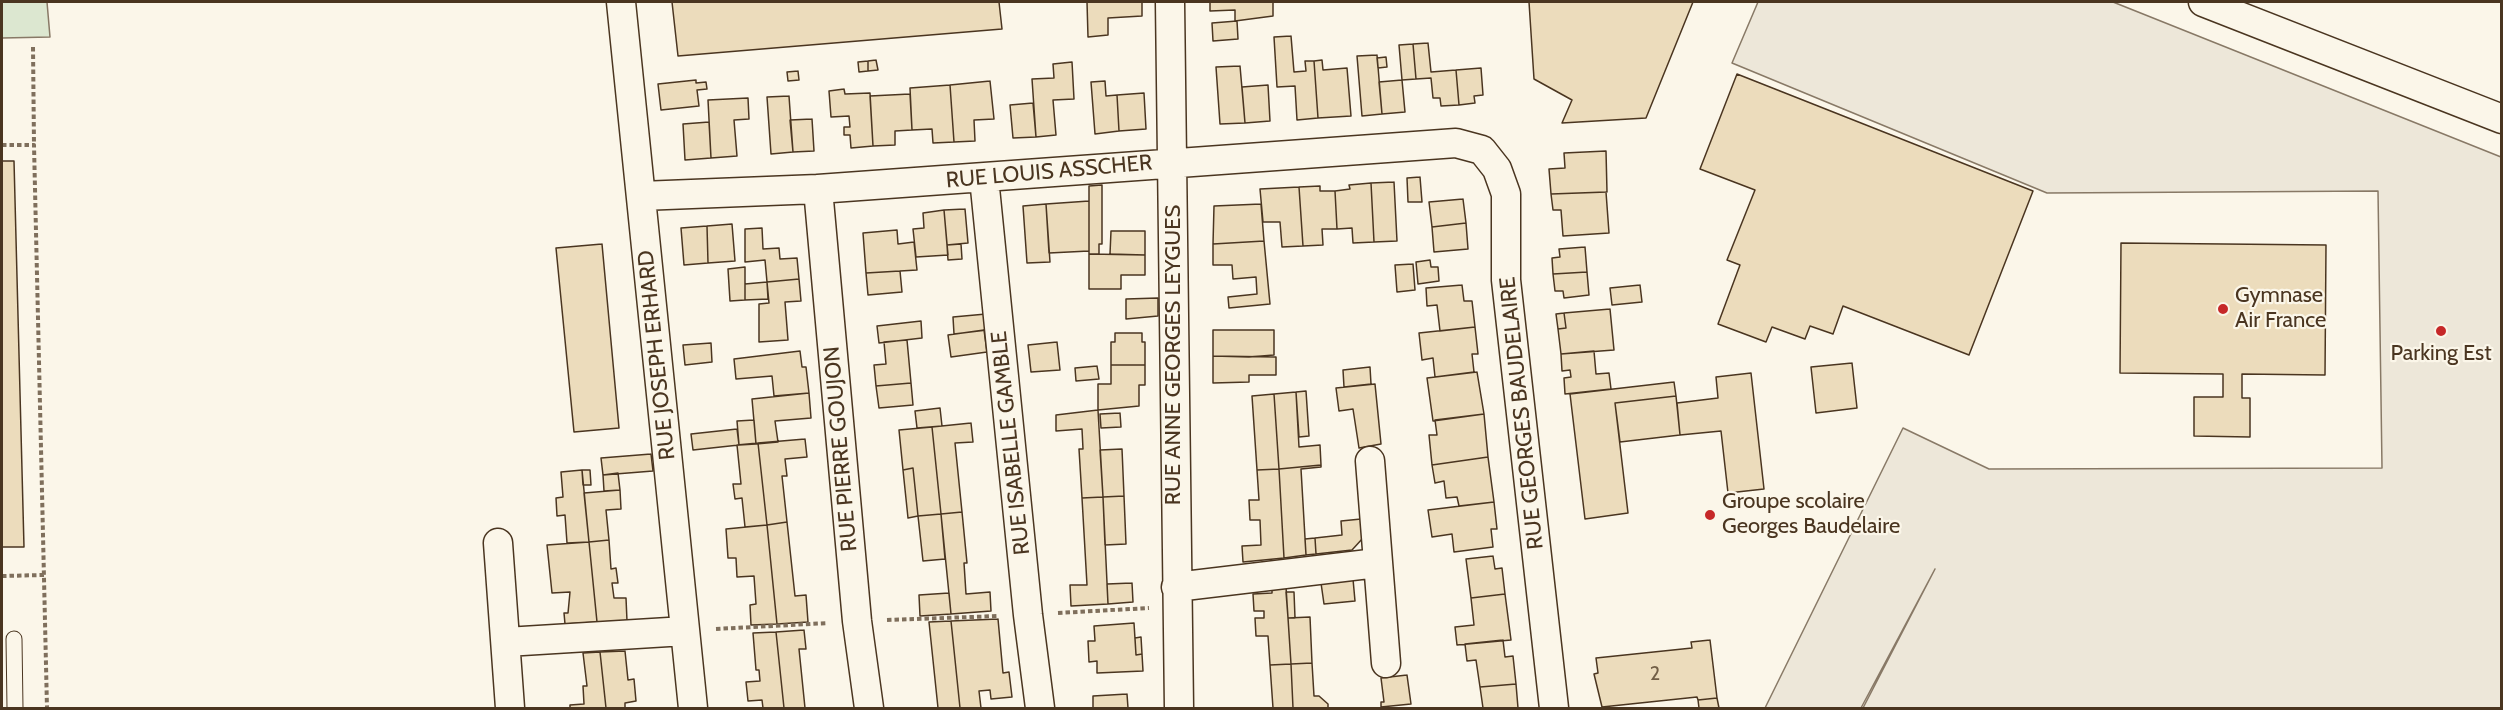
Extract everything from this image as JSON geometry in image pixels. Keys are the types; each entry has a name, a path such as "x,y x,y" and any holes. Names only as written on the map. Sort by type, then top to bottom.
{"street":[{"name":"RUE JOSEPH ERHARD","path":"621,2 693,708"},
{"name":"RUE ANNE GEORGES LEYGUES","path":"1170,2 1179,708"},
{"path":"2203,2 2502,119"},
{"name":"RUE LOUIS ASSCHER","path":"641,196 818,189 1456,143"},
{"name":"RUE GEORGES BAUDELAIRE","path":"1456,143 1482,150 1497,169 1506,194 1506,280 1554,708"},
{"name":"RUE ISABELLE GAMBLE","path":"984,178 1028,615 1040,708"},
{"name":"RUE PIERRE GOUJON","path":"818,189 857,621 869,708"},
{"path":"1370,461 1386,663"},
{"path":"498,543 510,708"},
{"path":"1176,597 1377,563"},
{"path":"506,642 686,631"}],"lane":[{"path":"14,639 15,708"}],"path":[{"path":"33,47 47,708"},
{"path":"2,145 34,145"},
{"path":"2,576 44,575"},
{"path":"686,631 857,621 1028,615 1176,597"}],"green space":[{"path":"2,2 47,2 50,37 2,38"}],"shaded area":[{"name":"Parking Est","path":"1758,2 2113,2 2501,157 2501,708 1863,708 1935,569 1861,708 1765,708 1903,428 1989,469 2382,468 2378,191 2047,193 1732,63"}],"building":[{"path":"672,2 999,2 1002,29 678,56"},
{"path":"1087,2 1142,2 1142,16 1108,18 1108,35 1088,37"},
{"path":"1210,2 1273,2 1273,16 1235,21 1235,10 1210,11"},
{"path":"1529,2 1693,2 1646,118 1562,123 1572,100 1534,79"},
{"path":"1237,21 1238,39 1213,41 1212,23"},
{"path":"1291,36 1294,72 1306,71 1305,61 1314,61 1318,118 1297,120 1295,86 1277,87 1274,37"},
{"path":"1428,43 1431,72 1456,70 1459,105 1441,106 1440,98 1433,98 1431,78 1416,79 1413,44"},
{"path":"1413,44 1416,79 1402,80 1399,45"},
{"path":"1377,55 1382,114 1362,116 1357,56"},
{"path":"1386,57 1387,67 1378,68 1377,58"},
{"path":"876,60 878,70 868,71 868,61"},
{"path":"1322,60 1323,70 1347,68 1351,116 1318,118 1314,61"},
{"path":"868,61 868,71 859,72 858,62"},
{"path":"1072,62 1074,99 1053,100 1056,135 1036,137 1032,79 1054,78 1053,64"},
{"path":"1240,66 1245,123 1220,124 1216,67"},
{"path":"1481,68 1483,95 1474,96 1475,103 1459,105 1456,70"},
{"path":"798,71 799,80 788,81 787,72"},
{"path":"1737,74 2033,191 1969,355 1843,306 1833,334 1810,326 1805,339 1772,327 1766,342 1718,324 1740,265 1727,260 1755,190 1700,169"},
{"path":"696,80 696,83 706,82 707,89 697,90 699,106 661,110 658,84"},
{"path":"1402,80 1405,112 1382,114 1379,82"},
{"path":"990,81 994,119 974,120 975,141 954,142 950,85"},
{"path":"1105,81 1106,96 1117,95 1119,131 1095,134 1091,82"},
{"path":"950,85 954,142 933,143 932,129 912,130 910,88"},
{"path":"1268,85 1270,121 1245,123 1242,87"},
{"path":"844,89 845,94 870,93 873,146 851,148 850,135 844,135 844,127 850,127 849,116 831,117 829,91"},
{"path":"1144,93 1146,129 1119,131 1117,95"},
{"path":"910,94 912,130 895,131 895,145 873,146 870,96"},
{"path":"789,96 793,152 771,154 767,97"},
{"path":"748,98 749,119 734,120 737,156 711,158 708,100"},
{"path":"1033,103 1036,137 1013,138 1010,105"},
{"path":"812,119 814,151 793,152 790,120"},
{"path":"709,122 711,158 685,160 683,124"},
{"path":"1606,151 1607,192 1551,194 1549,169 1565,168 1564,153"},
{"path":"2,161 14,161 24,547 2,547"},
{"path":"1420,177 1422,202 1408,202 1407,178"},
{"path":"1394,182 1397,241 1374,242 1371,183"},
{"path":"1371,183 1374,242 1353,243 1352,228 1337,229 1335,191 1350,189 1349,185"},
{"path":"1102,185 1102,244 1099,244 1099,254 1089,254 1089,186"},
{"path":"1320,186 1320,191 1335,191 1337,229 1322,229 1323,245 1303,246 1299,187"},
{"path":"1299,187 1303,246 1282,247 1280,222 1263,222 1260,189"},
{"path":"1606,192 1609,233 1563,236 1561,210 1553,210 1551,194"},
{"path":"1463,199 1466,223 1432,227 1429,202"},
{"path":"1089,201 1089,251 1049,253 1046,204"},
{"path":"1046,204 1050,262 1027,263 1023,206"},
{"path":"1261,204 1264,241 1213,244 1214,206"},
{"path":"965,209 968,243 947,245 944,210"},
{"path":"944,210 948,255 916,257 913,229 924,228 923,213"},
{"path":"1466,223 1468,249 1434,252 1432,227"},
{"path":"732,224 735,261 708,263 707,226"},
{"path":"707,226 708,263 684,265 681,228"},
{"path":"762,228 763,249 779,248 780,259 797,258 799,279 767,282 765,260 745,262 745,229"},
{"path":"897,230 898,244 914,242 917,270 866,273 863,233"},
{"path":"1111,231 1145,231 1145,255 1110,254"},
{"path":"1264,241 1270,304 1229,308 1228,297 1257,294 1256,277 1233,279 1232,265 1213,265 1213,244"},
{"name":"Gymnase Air France","path":"2121,243 2326,245 2325,375 2242,374 2242,398 2250,398 2250,437 2194,436 2194,397 2223,397 2223,374 2120,373"},
{"path":"602,244 619,428 574,432 556,248"},
{"path":"961,244 962,259 948,260 947,245"},
{"path":"1585,247 1587,272 1553,274 1552,258 1560,257 1559,249"},
{"path":"1089,254 1145,255 1145,275 1121,275 1121,289 1089,289"},
{"path":"1430,260 1431,267 1438,267 1439,281 1418,284 1416,262"},
{"path":"1413,264 1415,290 1397,292 1395,265"},
{"path":"745,267 745,300 730,301 728,269"},
{"path":"900,271 902,292 868,295 866,273"},
{"path":"1587,272 1589,295 1564,298 1563,291 1555,291 1553,274"},
{"path":"799,279 801,301 785,302 788,340 759,342 759,304 769,303 767,282"},
{"path":"767,282 768,299 745,300 745,284"},
{"path":"1462,285 1464,301 1472,301 1475,327 1440,331 1437,305 1427,306 1426,288"},
{"path":"1640,285 1642,302 1612,305 1610,288"},
{"path":"1158,298 1158,316 1126,319 1126,299"},
{"path":"1610,309 1614,350 1561,354 1558,329 1566,328 1564,313"},
{"path":"1564,313 1566,328 1558,329 1556,314"},
{"path":"986,314 987,330 954,334 953,317"},
{"path":"921,321 922,338 879,343 877,326"},
{"path":"1475,327 1478,354 1472,354 1474,372 1435,377 1433,358 1422,360 1419,333"},
{"path":"984,330 987,352 951,357 948,335"},
{"path":"1213,330 1274,330 1274,355 1213,356"},
{"path":"1115,333 1142,333 1142,342 1145,342 1145,365 1111,365 1111,342 1115,342"},
{"path":"907,340 911,383 876,386 874,365 886,364 884,342"},
{"path":"1057,342 1060,370 1031,372 1028,345"},
{"path":"711,343 712,362 685,365 683,345"},
{"path":"800,351 802,367 806,367 809,393 774,396 772,376 736,379 734,359"},
{"path":"1594,351 1596,374 1609,373 1611,389 1565,394 1564,378 1571,377 1570,370 1562,371 1561,354"},
{"path":"1213,356 1276,357 1276,375 1249,375 1249,382 1213,383"},
{"path":"1852,363 1857,408 1816,413 1811,367"},
{"path":"1111,365 1145,365 1145,385 1139,385 1139,406 1098,410 1098,384 1111,384"},
{"path":"1097,366 1099,379 1076,381 1075,368"},
{"path":"1370,367 1371,384 1344,387 1343,370"},
{"path":"1477,372 1484,414 1433,421 1427,378"},
{"path":"1751,373 1764,489 1728,493 1721,431 1680,435 1677,403 1718,398 1716,377"},
{"path":"1674,382 1676,396 1615,403 1628,513 1585,519 1570,394"},
{"path":"911,383 913,405 879,408 876,386"},
{"path":"1375,384 1381,444 1359,448 1353,409 1339,411 1336,388"},
{"path":"1306,391 1309,436 1299,437 1296,392"},
{"path":"1296,392 1299,447 1320,445 1321,465 1279,469 1274,394"},
{"path":"809,393 811,418 775,421 778,442 756,444 752,399"},
{"path":"1274,394 1279,469 1257,470 1252,396"},
{"path":"1676,396 1680,435 1620,442 1615,403"},
{"path":"940,408 942,426 917,428 915,411"},
{"path":"1098,410 1103,497 1082,498 1079,449 1083,449 1082,429 1056,431 1056,415"},
{"path":"1120,413 1121,427 1101,428 1100,414"},
{"path":"1484,414 1488,457 1432,465 1429,435 1437,435 1435,420"},
{"path":"754,420 756,444 739,445 737,421"},
{"path":"971,423 973,442 955,443 962,512 941,514 932,427"},
{"path":"932,427 941,514 918,516 913,468 903,470 899,430"},
{"path":"737,429 739,445 693,450 691,434"},
{"path":"805,439 807,457 785,459 787,476 782,476 787,522 767,525 758,443"},
{"path":"758,443 767,525 745,527 742,498 735,499 733,484 741,484 737,445"},
{"path":"1122,449 1124,496 1103,497 1100,450"},
{"path":"651,454 653,471 603,475 601,458"},
{"path":"1488,457 1494,502 1459,506 1457,497 1446,498 1444,481 1435,483 1432,465"},
{"path":"1321,465 1321,467 1301,469 1306,555 1284,558 1279,469"},
{"path":"913,468 918,516 908,518 903,470"},
{"path":"1279,469 1284,558 1243,562 1242,546 1261,545 1260,520 1250,520 1249,500 1259,500 1257,470"},
{"path":"582,470 589,542 567,543 565,515 557,516 556,498 563,497 561,472"},
{"path":"582,470 590,470 591,485 583,485"},
{"path":"618,473 620,490 604,491 603,475"},
{"path":"620,490 621,509 606,510 609,540 589,542 584,493"},
{"path":"1124,496 1126,544 1105,545 1103,497"},
{"path":"1103,497 1108,604 1071,606 1070,585 1087,585 1082,498"},
{"path":"1494,502 1497,529 1491,529 1493,547 1454,552 1452,534 1432,537 1428,510"},
{"path":"962,512 967,563 964,563 966,594 990,592 991,611 951,614 941,514"},
{"path":"941,514 945,559 923,561 918,516"},
{"path":"1361,519 1363,538 1352,550 1316,554 1315,538 1342,535 1341,521"},
{"path":"787,522 795,596 806,595 808,622 777,624 767,525"},
{"path":"767,525 777,624 751,625 750,605 756,604 754,576 737,577 736,558 728,558 726,529"},
{"path":"1315,538 1316,554 1306,555 1305,539"},
{"path":"609,540 611,569 616,568 618,583 612,583 614,598 626,598 627,621 597,622 589,542"},
{"path":"589,542 597,622 565,624 564,613 568,613 570,592 552,593 547,545"},
{"path":"1493,556 1495,569 1502,568 1505,594 1471,598 1466,559"},
{"path":"1353,579 1355,601 1324,604 1321,583"},
{"path":"1132,583 1133,602 1108,604 1107,584"},
{"path":"1286,587 1291,664 1270,665 1268,636 1256,636 1255,618 1264,618 1264,611 1254,611 1253,594 1272,593 1272,588"},
{"path":"1286,592 1294,592 1295,618 1288,618"},
{"path":"949,593 951,614 920,616 919,595"},
{"path":"1505,594 1511,640 1457,645 1455,627 1474,625 1471,598"},
{"path":"1310,617 1312,663 1291,664 1288,618"},
{"path":"998,619 1003,673 1009,672 1012,697 991,699 990,690 979,691 981,708 960,708 951,621"},
{"path":"951,621 960,708 938,708 929,622"},
{"path":"1134,623 1136,655 1142,654 1143,671 1097,673 1097,661 1089,662 1088,641 1095,641 1094,626"},
{"path":"804,630 806,649 799,649 805,708 784,708 776,632"},
{"path":"776,632 784,708 763,708 762,700 748,701 746,682 760,681 759,670 756,670 753,633"},
{"path":"1141,637 1142,654 1136,655 1135,638"},
{"path":"1503,640 1505,657 1513,656 1516,684 1480,687 1476,660 1467,661 1465,644"},
{"path":"1710,640 1717,698 1698,700 1697,697 1602,707 1594,674 1598,673 1596,658 1692,648 1691,642"},
{"path":"625,651 628,680 634,679 636,701 625,703 625,708 606,708 600,652"},
{"path":"600,652 606,708 570,708 570,705 584,704 583,686 587,686 583,653"},
{"path":"1312,663 1314,696 1319,696 1328,704 1328,708 1293,708 1291,664"},
{"path":"1291,664 1293,708 1273,708 1270,665"},
{"path":"1407,675 1411,704 1381,707 1381,702 1384,702 1381,678"},
{"path":"1516,684 1518,708 1483,708 1480,687"},
{"path":"1127,694 1128,708 1093,708 1093,696"},
{"path":"1717,698 1719,708 1699,708 1698,700"}],"place":[{"name":"Gymnase Air France","path":"2223,309"},
{"name":"Parking Est","path":"2441,331"},
{"name":"Groupe scolaire Georges Baudelaire","path":"1710,515"}]}
